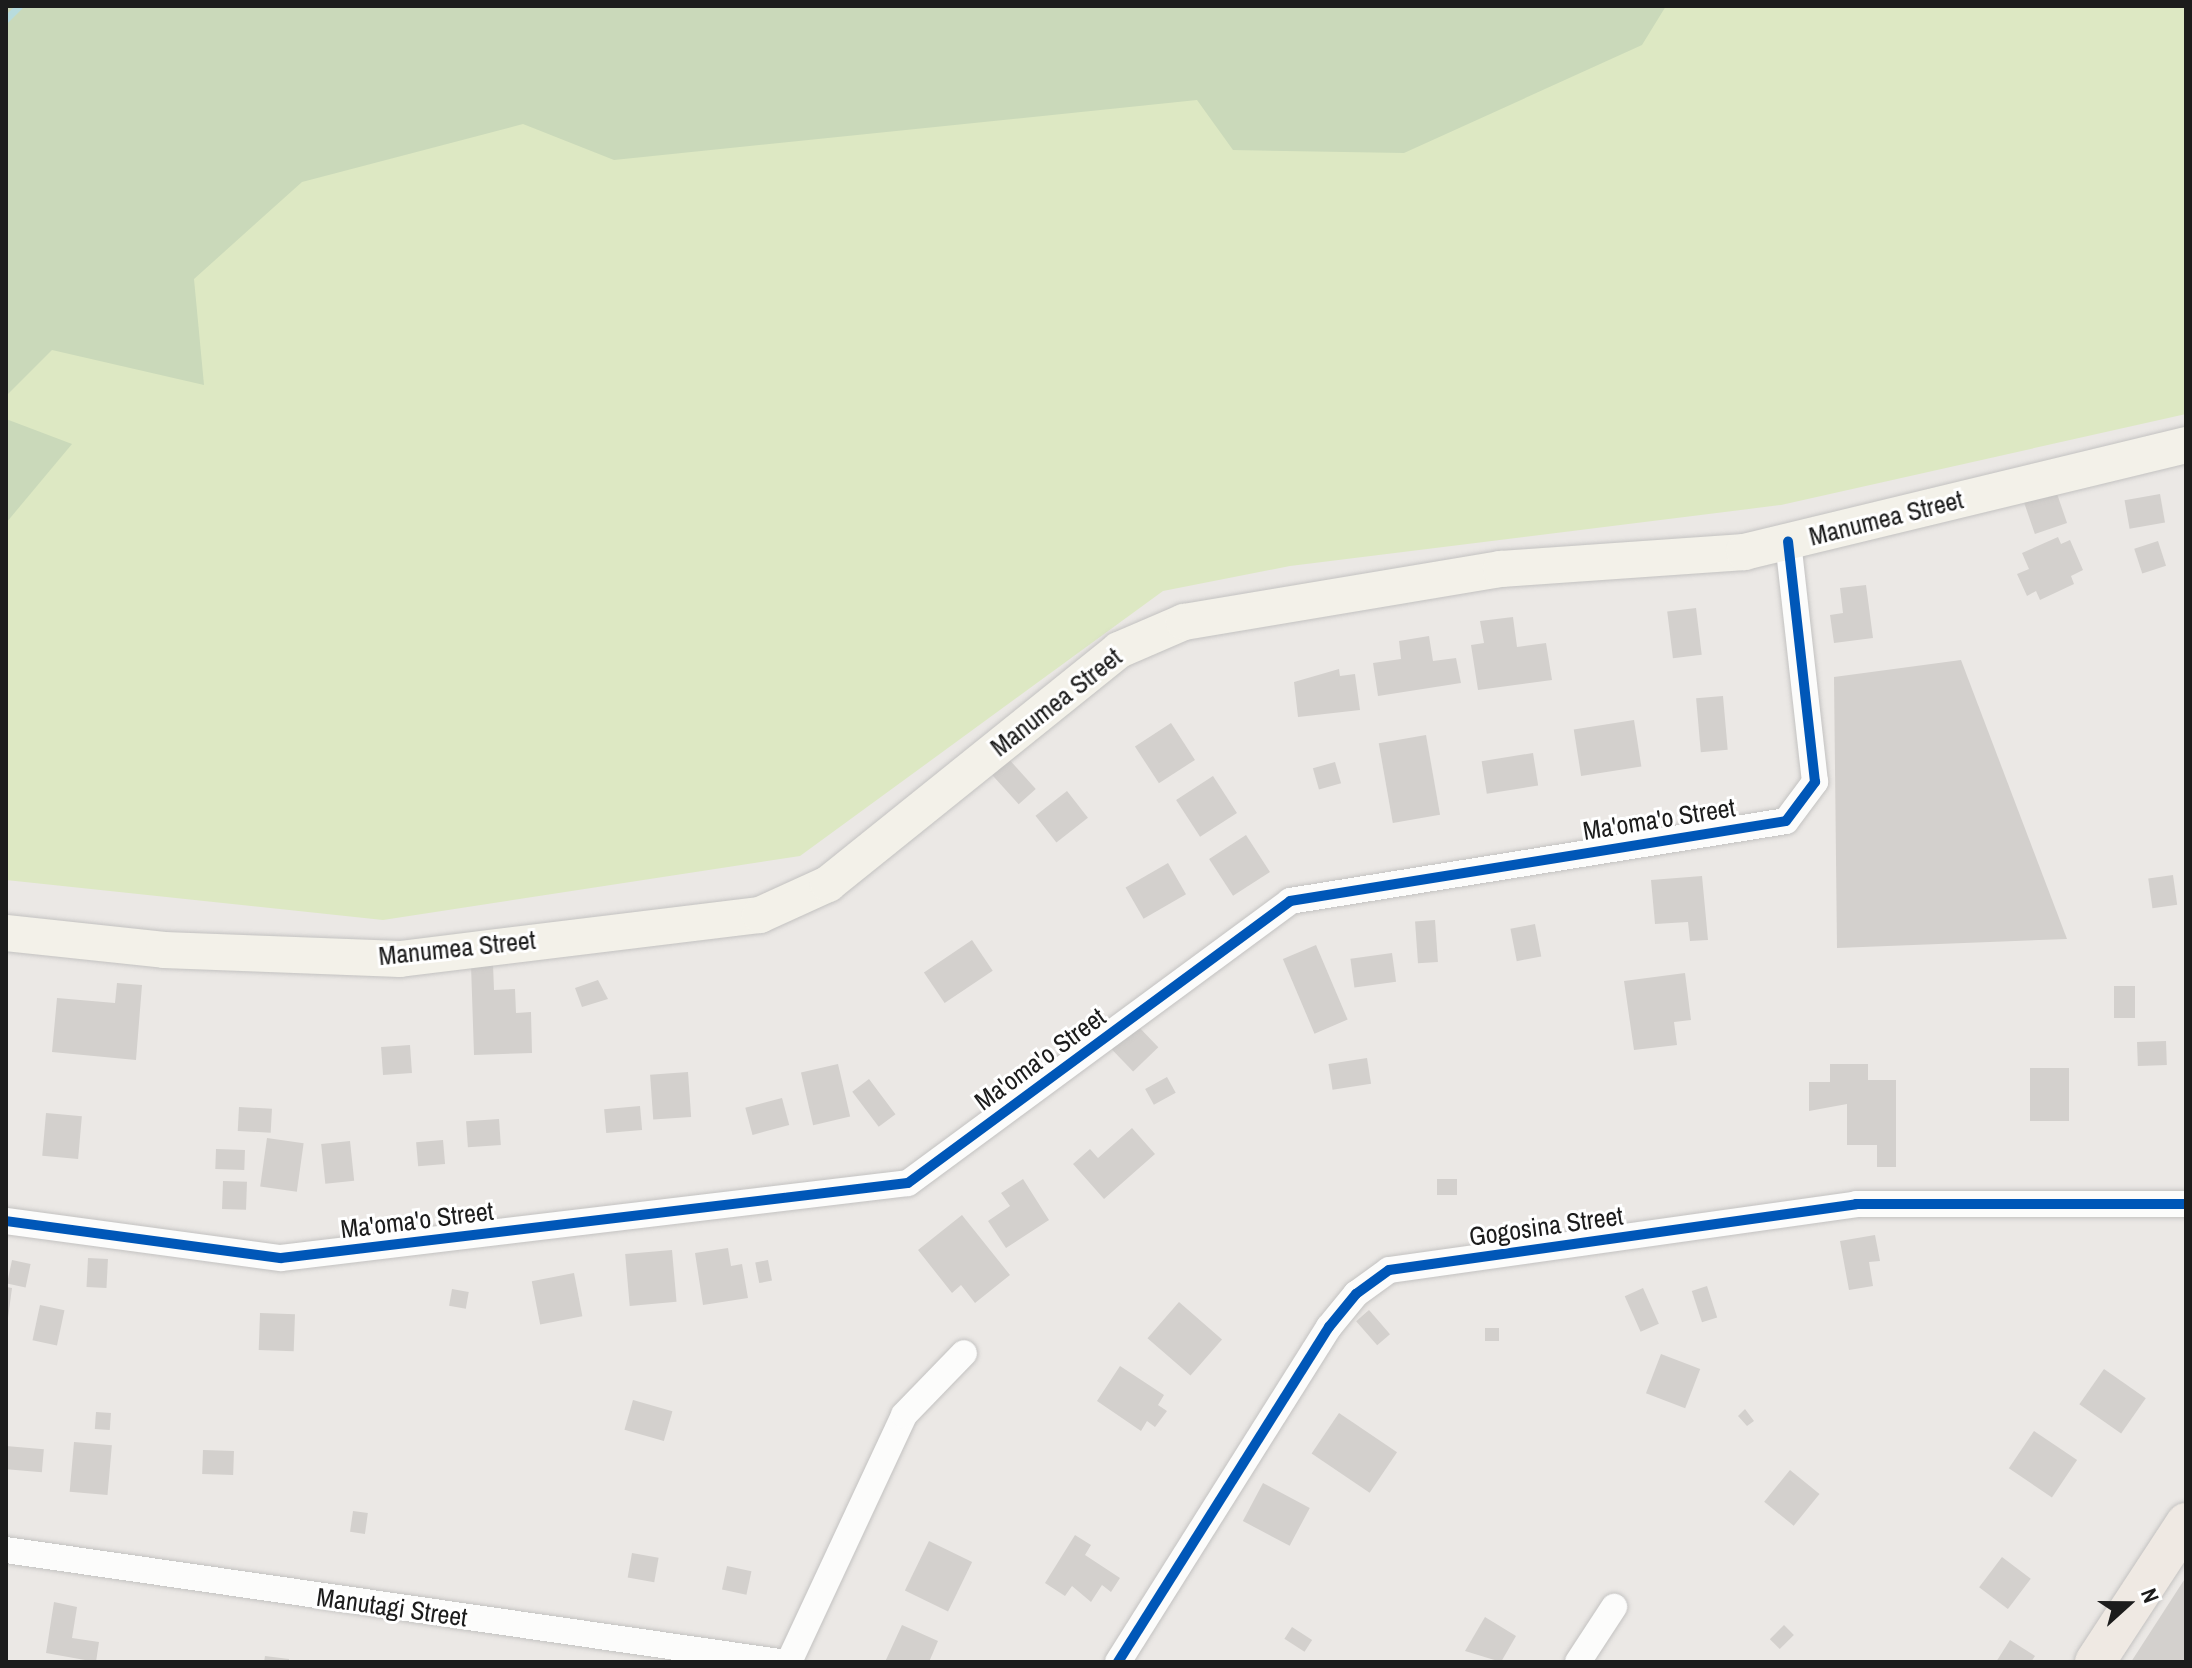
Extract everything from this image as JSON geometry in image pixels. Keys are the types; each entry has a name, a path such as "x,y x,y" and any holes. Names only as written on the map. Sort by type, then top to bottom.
{"main road":[{"name":"Manumea Street","path":"6,933 164,950 400,959 760,915 828,884 1119,650 1184,622 1501,569 1744,552 2186,445"},
{"path":"2095,1662 2186,1523"}],"street":[{"name":"Ma'oma'o Street","path":"6,1221 281,1258 908,1183 1290,901 1786,821 1815,782 1788,542"},
{"name":"Gogosina Street","path":"1118,1662 1329,1327 1356,1294 1389,1270 1856,1204 2186,1204"},
{"path":"789,1662 904,1415 964,1353"},
{"name":"Manutagi Street","path":"6,1550 635,1653 779,1662"},
{"path":"1578,1662 1614,1607"}],"green space":[{"path":"6,6 2186,6 2186,414 1781,505 1290,566 1163,591 800,856 383,920 6,880"},
{"path":"6,6 1666,6 1642,45 1404,153 1233,150 1197,100 614,160 523,124 302,182 194,279 204,385 52,350 6,396"},
{"path":"6,419 72,444 6,523"}],"building":[{"path":"2055,488 2067,523 2035,534 2023,499"},
{"path":"2160,494 2165,523 2130,529 2125,500"},
{"path":"2058,537 2061,544 2070,540 2083,570 2071,576 2074,584 2040,600 2036,591 2027,596 2017,574 2029,569 2022,553"},
{"path":"2158,541 2166,566 2142,573 2134,549"},
{"path":"1866,585 1873,638 1834,643 1830,615 1843,613 1840,588"},
{"path":"1696,608 1702,655 1673,658 1667,612"},
{"path":"1513,617 1517,647 1546,643 1552,680 1478,690 1471,645 1484,643 1480,621"},
{"path":"1429,636 1433,661 1456,658 1461,683 1378,696 1373,663 1401,659 1399,641"},
{"path":"1961,660 2067,939 1837,948 1834,677"},
{"path":"1339,669 1340,676 1355,674 1360,710 1298,717 1294,682"},
{"path":"1723,696 1728,750 1701,752 1696,698"},
{"path":"1634,720 1641,766 1581,776 1574,730"},
{"path":"1171,723 1195,760 1159,783 1135,746"},
{"path":"1426,735 1440,815 1393,823 1379,743"},
{"path":"1533,753 1538,786 1487,794 1482,761"},
{"path":"1007,757 1036,789 1019,804 990,772"},
{"path":"1335,762 1341,783 1319,789 1313,768"},
{"path":"1213,776 1237,813 1200,837 1176,800"},
{"path":"1067,791 1088,818 1056,842 1035,816"},
{"path":"1246,835 1270,872 1233,896 1209,859"},
{"path":"1168,863 1186,894 1144,919 1126,888"},
{"path":"2173,875 2177,905 2152,908 2148,878"},
{"path":"1702,876 1708,940 1690,941 1688,922 1655,924 1651,880"},
{"path":"1435,920 1438,962 1418,963 1415,921"},
{"path":"1535,924 1541,956 1517,961 1510,929"},
{"path":"972,940 993,971 945,1003 924,972"},
{"path":"1316,945 1348,1020 1315,1034 1283,959"},
{"path":"1392,953 1396,982 1354,988 1350,959"},
{"path":"493,964 494,990 515,989 516,1013 531,1012 532,1053 474,1055 471,965"},
{"path":"1685,973 1691,1020 1674,1022 1677,1045 1634,1050 1624,981"},
{"path":"598,980 608,999 582,1007 575,988"},
{"path":"117,983 142,985 136,1060 52,1052 57,998 115,1003"},
{"path":"2114,986 2135,986 2135,1018 2114,1018"},
{"path":"1134,1022 1158,1047 1133,1071 1109,1046"},
{"path":"2166,1041 2167,1065 2138,1066 2137,1042"},
{"path":"410,1045 412,1073 383,1075 381,1047"},
{"path":"1367,1058 1371,1084 1333,1090 1328,1064"},
{"path":"838,1064 850,1117 813,1125 801,1073"},
{"path":"1830,1064 1868,1064 1868,1080 1896,1080 1896,1167 1877,1167 1877,1145 1847,1145 1847,1104 1809,1111 1809,1082 1830,1082"},
{"path":"2030,1068 2069,1068 2069,1121 2030,1121"},
{"path":"688,1072 691,1117 653,1120 650,1075"},
{"path":"1167,1077 1176,1093 1154,1105 1145,1089"},
{"path":"869,1079 895,1114 879,1127 852,1092"},
{"path":"782,1098 789,1125 753,1135 745,1108"},
{"path":"640,1106 642,1130 606,1133 604,1109"},
{"path":"239,1107 272,1109 271,1133 238,1131"},
{"path":"46,1113 82,1116 78,1159 42,1156"},
{"path":"499,1119 501,1145 468,1147 466,1121"},
{"path":"1132,1128 1155,1154 1104,1199 1073,1164 1090,1149 1098,1158"},
{"path":"267,1138 304,1143 297,1192 260,1187"},
{"path":"443,1140 445,1164 418,1166 416,1142"},
{"path":"350,1141 354,1181 325,1184 321,1144"},
{"path":"216,1149 245,1150 244,1170 215,1169"},
{"path":"1023,1179 1049,1220 1006,1248 988,1221 1010,1206 1001,1193"},
{"path":"1437,1179 1457,1179 1457,1195 1437,1195"},
{"path":"223,1181 247,1182 246,1210 222,1209"},
{"path":"962,1215 1010,1275 975,1303 961,1285 952,1293 918,1250"},
{"path":"1875,1235 1880,1261 1869,1262 1873,1286 1849,1290 1840,1241"},
{"path":"728,1248 731,1266 742,1264 748,1298 703,1305 695,1253"},
{"path":"672,1250 677,1302 630,1306 625,1254"},
{"path":"88,1258 108,1259 106,1288 86,1287"},
{"path":"12,1260 31,1264 26,1287 7,1283"},
{"path":"768,1260 772,1281 759,1283 755,1262"},
{"path":"574,1273 582,1316 540,1324 532,1281"},
{"path":"1707,1286 1717,1317 1702,1322 1692,1291"},
{"path":"6,1287 12,1288 8,1318 6,1318"},
{"path":"1643,1288 1659,1324 1641,1332 1625,1296"},
{"path":"452,1289 469,1292 466,1309 449,1306"},
{"path":"1179,1302 1222,1339 1191,1376 1148,1338"},
{"path":"40,1305 64,1310 57,1345 33,1340"},
{"path":"1369,1310 1390,1334 1377,1345 1356,1321"},
{"path":"260,1313 295,1314 294,1351 259,1350"},
{"path":"1485,1328 1499,1328 1499,1341 1485,1341"},
{"path":"1661,1354 1700,1369 1685,1408 1646,1393"},
{"path":"1120,1366 1164,1395 1158,1405 1167,1411 1155,1427 1147,1421 1141,1431 1097,1401"},
{"path":"2104,1369 2146,1398 2121,1433 2079,1404"},
{"path":"633,1400 672,1411 664,1441 624,1430"},
{"path":"1745,1409 1754,1421 1747,1426 1738,1416"},
{"path":"96,1412 111,1413 110,1430 95,1429"},
{"path":"1339,1413 1397,1452 1370,1493 1312,1454"},
{"path":"2034,1431 2077,1460 2052,1497 2009,1468"},
{"path":"74,1442 112,1445 107,1495 70,1492"},
{"path":"6,1446 44,1449 42,1472 6,1469"},
{"path":"203,1450 234,1451 233,1475 202,1474"},
{"path":"1790,1470 1820,1494 1794,1526 1764,1502"},
{"path":"1263,1483 1310,1508 1290,1546 1243,1521"},
{"path":"353,1511 368,1513 365,1534 350,1532"},
{"path":"1075,1535 1091,1545 1085,1555 1120,1578 1111,1592 1102,1585 1091,1602 1072,1586 1065,1596 1045,1583"},
{"path":"929,1541 972,1562 948,1611 905,1590"},
{"path":"632,1553 659,1558 654,1582 628,1578"},
{"path":"2002,1557 2031,1579 2008,1609 1979,1587"},
{"path":"727,1566 751,1571 746,1595 722,1589"},
{"path":"2186,1577 2186,1662 2131,1662"},
{"path":"54,1602 77,1607 72,1638 99,1642 96,1662 46,1653"},
{"path":"1485,1617 1516,1636 1501,1662 1465,1651"},
{"path":"902,1625 938,1641 929,1662 885,1662"},
{"path":"1784,1625 1794,1635 1780,1649 1770,1639"},
{"path":"1292,1627 1312,1640 1305,1652 1284,1639"},
{"path":"2010,1640 2035,1656 2031,1662 1996,1662"},
{"path":"265,1656 289,1659 289,1662 264,1662"}],"waterway":[{"path":"6,19 19,6"}],"cycle path":[{"path":"6,1221 281,1258 908,1183 1290,901 1786,821 1815,782 1788,542"},
{"path":"1118,1662 1329,1327 1356,1294 1389,1270 1856,1204 2186,1204"}]}
